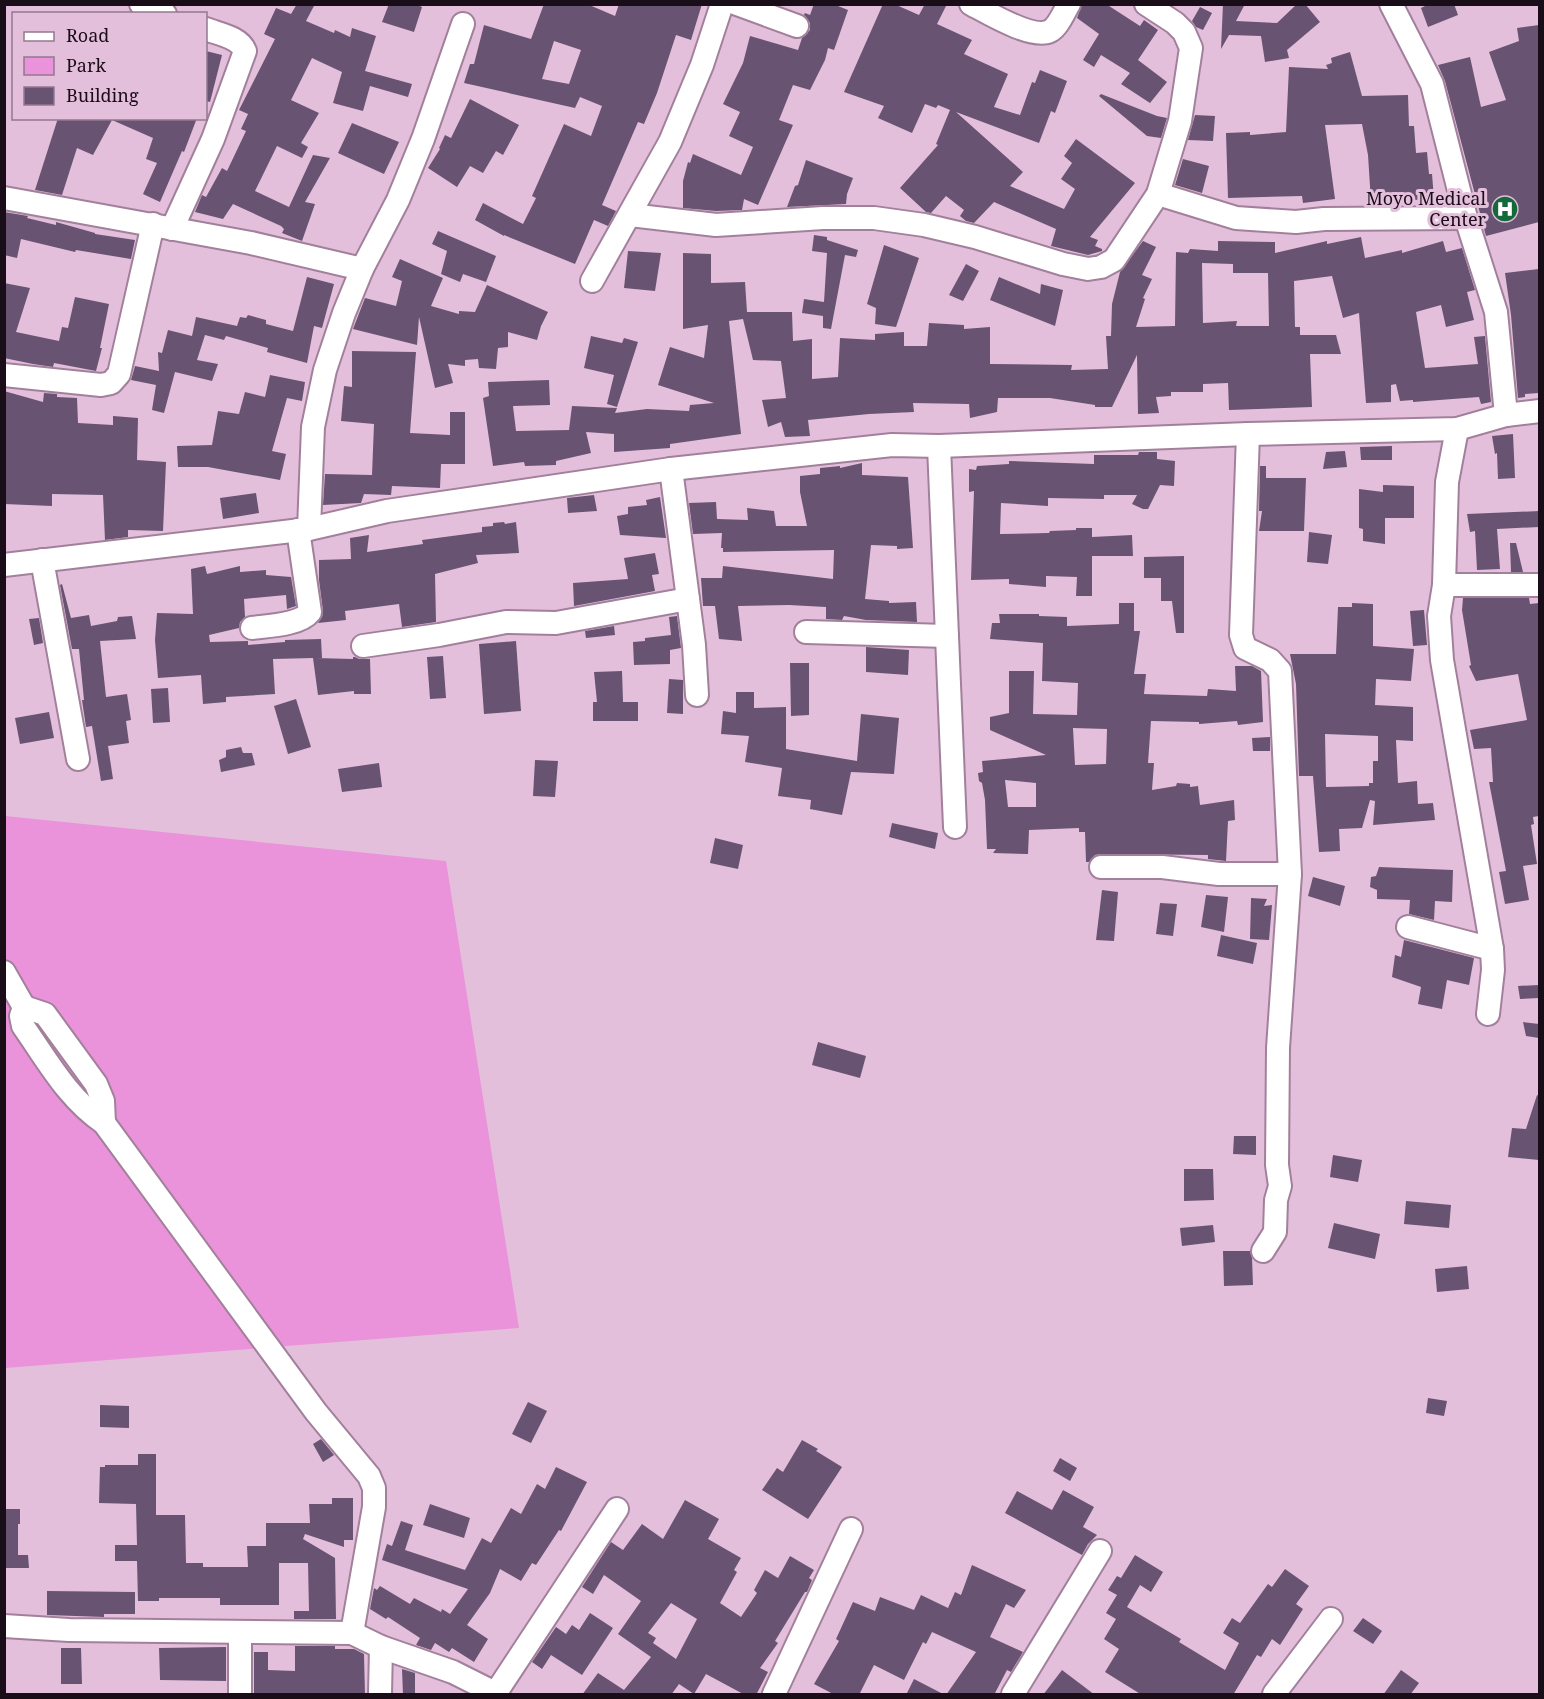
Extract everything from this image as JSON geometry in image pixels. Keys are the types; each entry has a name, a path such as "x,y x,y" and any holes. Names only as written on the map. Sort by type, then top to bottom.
{"street":[{"path":"141,4 160,12"},
{"path":"592,281 670,142 688,104 722,4"},
{"path":"738,4 798,26"},
{"path":"971,4 1040,34 1052,30 1069,4"},
{"path":"630,215 716,225 823,218 874,219 924,225 975,237 1063,264 1088,268 1101,267 1114,260 1158,194 1180,121 1191,48 1184,32 1175,23 1146,4"},
{"path":"1391,4 1432,84 1466,218 1496,312 1506,415"},
{"path":"252,628 298,620 306,617 310,612 303,529 313,427 325,370 362,269 398,200 423,139 464,24"},
{"path":"4,375 101,385 111,383 118,374 163,226 213,139 245,51 241,43 207,29"},
{"path":"1158,194 1236,218 1296,222 1324,219 1466,218"},
{"path":"4,198 251,243 362,269"},
{"path":"4,565 303,529 387,511 671,469 892,445 939,446 1248,434 1457,429 1506,415 1539,411"},
{"path":"1457,429 1447,482 1444,585 1439,616 1442,660 1492,949 1493,970 1488,1014"},
{"path":"1248,434 1241,635 1245,648 1270,660 1280,670 1290,874 1278,1048 1277,1165 1280,1186 1276,1200 1275,1232 1263,1251"},
{"path":"939,446 955,827"},
{"path":"671,469 694,645 697,695"},
{"path":"42,560 78,759"},
{"path":"1444,585 1539,585"},
{"path":"363,646 506,622 555,624 688,599"},
{"path":"806,632 947,636"},
{"path":"1101,867 1162,867 1219,874 1290,874"},
{"path":"1408,927 1492,949"},
{"path":"4,972 24,1007 21,1016 23,1026 74,1098 87,1112 104,1123 316,1412 369,1476 374,1488 374,1507 352,1633"},
{"path":"4,1626 69,1630 352,1633 381,1647 453,1672 496,1694 617,1509"},
{"path":"774,1695 851,1529"},
{"path":"1013,1695 1100,1551"},
{"path":"1274,1695 1331,1620"},
{"path":"240,1633 240,1695"},
{"path":"380,1695 381,1647"}],"green space":[{"path":"5,816 446,861 519,1328 5,1368"}],"building":[{"path":"297,4 315,4 306,21 334,33 335,30 350,37 352,28 376,36 365,71 412,84 408,97 370,86 363,111 333,103 342,72 312,58 291,100 319,113 301,143 308,147 302,158 277,146 255,191 289,207 313,155 330,158 305,202 315,204 302,241 282,233 284,229 281,226 233,204 223,219 195,212 202,195 206,197 222,168 227,171 246,131 241,129 248,114 239,110 275,39 264,34 276,8 291,14"},
{"path":"389,4 415,4 422,7 414,32 382,22"},
{"path":"544,4 587,4 615,16 619,4 702,4 691,40 676,35 644,124 638,122 602,205 616,211 608,226 594,220 575,264 504,236 475,220 483,203 523,224 536,198 532,196 564,124 591,136 602,106 580,97 575,108 464,83 470,64 474,64 484,25 531,39","holes":["554,41 581,50 569,84 542,79"]},
{"path":"814,4 833,4 848,10 834,50 828,48 825,60 810,90 793,85 779,120 793,125 758,205 744,199 742,210 716,211 683,208 683,181 688,162 690,163 693,154 741,175 753,147 729,136 740,112 723,104 743,63 750,36 798,50 802,38 810,30 810,23 804,15 805,13 810,15"},
{"path":"883,4 894,4 919,15 925,4 947,4 937,24 972,40 964,54 1008,74 994,107 1020,115 1032,82 1035,83 1040,70 1067,81 1055,113 1051,111 1039,143 956,112 1023,172 1010,186 1064,209 1075,189 1061,179 1072,163 1064,156 1076,139 1135,183 1090,237 1098,240 1095,246 1102,251 1088,255 1051,246 1056,229 994,202 974,223 960,216 964,210 946,196 931,213 926,212 900,188 938,145 936,144 950,110 938,105 936,108 925,104 912,133 878,118 884,106 844,92"},
{"path":"1082,4 1106,4 1140,26 1144,20 1158,30 1138,60 1167,82 1150,103 1121,84 1130,73 1101,55 1094,67 1083,60 1099,34 1077,18"},
{"path":"1223,4 1245,4 1236,21 1277,23 1297,4 1305,4 1320,22 1287,50 1289,58 1265,62 1261,36 1229,35 1221,49"},
{"path":"1429,4 1454,4 1458,15 1428,27 1421,8"},
{"path":"1200,7 1212,13 1203,30 1196,27 1192,21"},
{"path":"1539,25 1539,222 1486,236 1445,81 1438,65 1470,57 1481,107 1506,100 1489,52 1519,41 1517,28"},
{"path":"207,51 222,55 210,102 207,101"},
{"path":"1350,52 1362,96 1408,95 1409,126 1414,126 1416,153 1427,152 1434,199 1371,202 1368,155 1362,124 1325,125 1335,199 1303,203 1302,196 1228,198 1226,133 1250,132 1250,135 1286,132 1289,67 1328,69 1326,65 1332,63 1331,58"},
{"path":"1101,94 1167,118 1161,138 1147,136 1099,96"},
{"path":"470,99 519,125 503,155 496,151 483,173 470,166 457,187 428,168 440,149 445,135 451,138"},
{"path":"1195,115 1215,116 1213,141 1188,140"},
{"path":"57,120 112,120 93,155 77,148 62,195 35,190"},
{"path":"112,120 196,120 160,202 143,194 157,163 146,159 153,138"},
{"path":"352,123 399,142 384,174 338,153"},
{"path":"1183,159 1209,166 1202,193 1175,185"},
{"path":"806,160 853,178 846,204 787,207 795,186 798,185"},
{"path":"4,212 28,216 27,218 56,225 56,222 95,234 135,240 131,259 76,250 75,252 21,239 17,258 4,255"},
{"path":"438,231 496,256 486,282 463,274 460,282 441,274 447,251 432,244"},
{"path":"814,235 827,237 827,240 858,250 856,257 845,255 831,329 823,328 823,316 802,313 804,299 824,302 827,253 812,251"},
{"path":"1361,237 1365,258 1402,250 1402,253 1443,241 1446,252 1462,248 1475,290 1467,292 1474,320 1446,327 1441,305 1416,312 1425,368 1478,364 1474,337 1485,336 1491,402 1481,404 1479,397 1400,401 1396,384 1391,385 1391,402 1366,403 1359,313 1343,318 1332,276 1294,281 1295,327 1300,327 1300,335 1336,335 1341,354 1310,354 1312,407 1229,410 1228,383 1203,384 1203,392 1171,392 1171,396 1156,397 1159,413 1138,414 1137,355 1112,407 1095,407 1095,405 1050,398 998,398 997,412 970,418 969,404 913,403 914,412 808,420 810,436 785,437 781,422 768,427 762,400 786,398 781,361 753,360 743,319 729,321 741,434 670,444 670,448 614,452 614,434 586,432 591,453 556,461 556,465 525,466 524,462 493,466 483,398 489,396 488,382 549,380 550,405 513,406 516,431 569,430 572,406 617,408 615,413 647,409 689,411 690,405 714,403 658,385 670,347 704,358 708,325 683,329 683,253 711,254 711,283 745,282 747,312 792,312 793,341 812,339 812,379 838,377 840,338 875,340 875,334 904,332 904,346 927,346 929,323 964,325 964,329 990,327 990,364 1072,365 1071,370 1108,369 1106,336 1111,336 1112,304 1120,272 1143,241 1156,247 1142,275 1152,279 1143,298 1145,299 1136,327 1175,326 1176,252 1188,253 1190,249 1218,251 1218,241 1275,242 1275,253 1327,241 1327,244","holes":["1202,263 1233,264 1233,273 1268,273 1269,326 1236,326 1237,321 1203,323"]},
{"path":"884,245 919,258 896,327 875,324 876,308 867,304"},
{"path":"628,251 661,253 655,291 624,288"},
{"path":"400,259 443,278 431,306 459,314 459,311 475,312 487,285 548,312 537,340 508,332 508,347 498,348 496,369 479,368 478,359 465,360 465,366 448,364 453,383 435,388 419,317 417,345 353,329 365,298 396,306 402,281 392,277"},
{"path":"966,264 979,271 963,301 949,295"},
{"path":"1539,269 1539,393 1525,394 1525,397 1518,398 1505,273"},
{"path":"307,277 334,284 322,328 314,326 307,363 267,352 268,348 226,336 224,340 205,335 197,360 218,364 212,381 175,372 164,413 152,410 156,385 131,380 135,366 159,371 158,352 162,353 168,330 192,336 196,317 237,326 240,317 246,318 248,315 266,320 266,324 293,331"},
{"path":"999,277 1040,294 1041,284 1063,290 1055,326 990,300"},
{"path":"4,283 30,288 16,332 59,341 62,327 68,328 75,297 109,304 96,371 54,363 53,367 4,358"},
{"path":"591,336 622,343 624,338 638,342 617,407 607,404 614,375 584,368"},
{"path":"352,351 416,352 410,433 450,435 450,412 465,412 465,464 441,464 440,488 392,486 391,495 364,494 361,503 323,505 325,474 372,475 374,424 341,421 344,386 352,387"},
{"path":"270,375 305,382 302,401 287,398 272,451 286,454 280,480 208,467 178,467 177,446 212,445 218,411 239,414 245,392 265,397"},
{"path":"4,391 43,402 44,393 57,394 57,397 77,398 78,423 113,425 113,416 138,418 137,460 166,462 163,531 128,530 128,537 105,540 103,495 52,494 52,506 4,504"},
{"path":"1513,434 1515,478 1498,479 1497,453 1495,454 1492,436"},
{"path":"1392,446 1392,460 1361,460 1360,447"},
{"path":"1345,451 1347,467 1323,469 1326,452"},
{"path":"1139,452 1157,452 1157,459 1175,461 1174,486 1160,485 1148,509 1132,504 1137,495 1104,495 1104,499 1048,498 1048,506 1001,503 1000,534 1049,533 1050,531 1092,528 1092,537 1132,535 1133,556 1092,556 1092,596 1076,596 1077,577 1046,576 1046,587 1009,584 1009,579 971,580 974,491 969,492 969,469 976,470 977,466 1009,464 1009,461 1094,464 1094,455 1138,455"},
{"path":"862,463 862,475 908,477 913,548 897,549 897,546 871,545 865,599 889,601 889,603 916,602 917,622 866,620 844,616 842,620 826,619 826,607 738,606 742,641 719,639 715,606 703,606 701,578 722,578 723,566 833,579 834,550 723,552 722,533 693,534 689,503 716,502 717,519 748,520 747,508 774,511 776,526 807,526 800,492 800,476 820,474 820,468 840,466 840,468"},
{"path":"1260,466 1266,466 1266,478 1306,478 1304,531 1259,531 1262,511 1259,511"},
{"path":"1383,485 1414,486 1414,518 1385,518 1385,544 1363,541 1363,529 1359,528 1359,489 1383,492"},
{"path":"256,493 259,513 223,519 220,498"},
{"path":"594,495 597,511 568,513 567,498"},
{"path":"660,497 666,538 620,535 617,516 628,514 628,507 647,505 646,500"},
{"path":"1539,511 1539,527 1497,529 1500,569 1477,570 1475,531 1470,532 1467,514"},
{"path":"504,522 505,524 516,522 519,553 476,555 478,563 435,574 436,622 402,627 399,604 345,611 346,620 318,623 323,611 319,560 351,559 350,538 369,535 367,552 423,544 422,540 482,532 482,527"},
{"path":"1309,532 1332,535 1328,564 1307,562"},
{"path":"1510,543 1516,543 1523,572 1511,572"},
{"path":"655,553 659,574 652,575 655,591 574,606 573,583 628,579 624,558"},
{"path":"1184,556 1184,633 1176,633 1172,601 1161,601 1161,578 1144,578 1144,557"},
{"path":"205,566 207,574 240,566 240,572 266,570 266,575 291,577 296,606 287,609 286,595 244,599 245,617 240,622 239,628 209,635 210,642 248,641 248,645 285,642 285,640 321,639 322,658 315,658 370,659 371,694 354,694 354,691 318,695 313,658 273,659 275,694 226,697 226,702 203,704 201,675 158,678 155,640 157,613 193,614 191,569"},
{"path":"62,584 71,618 89,615 91,626 117,621 118,617 132,616 136,639 100,641 106,697 127,694 131,720 126,721 129,743 108,746 113,779 101,781 92,726 86,727 79,649 72,649 60,585"},
{"path":"1463,598 1529,598 1530,604 1539,603 1539,816 1533,817 1534,824 1531,825 1537,864 1523,866 1529,900 1505,904 1499,872 1506,871 1489,782 1493,782 1491,748 1474,749 1470,730 1527,720 1518,674 1476,681 1469,666 1471,665 1462,610"},
{"path":"1119,603 1134,603 1134,631 1140,631 1134,674 1146,674 1144,694 1207,696 1208,689 1236,691 1235,666 1252,666 1261,671 1263,722 1238,725 1237,721 1199,724 1199,722 1151,721 1148,763 1154,763 1152,790 1176,786 1177,783 1190,784 1190,787 1198,786 1200,805 1234,800 1235,820 1228,821 1226,861 1208,859 1208,855 1101,854 1095,855 1089,862 1086,862 1085,832 1079,832 1079,828 1029,830 1028,854 993,853 996,849 987,849 985,800 978,773 983,772 982,761 1046,755 990,730 990,717 1009,713 1009,671 1034,671 1033,714 1077,715 1078,683 1042,681 1043,643 990,639 992,623 1000,623 999,614 1039,614 1039,616 1067,617 1067,626 1119,624","holes":["1073,728 1107,729 1106,764 1075,765","1005,780 1036,783 1036,807 1008,807"]},
{"path":"1352,603 1373,604 1373,646 1414,649 1411,681 1376,679 1375,705 1413,707 1413,741 1396,740 1398,783 1417,781 1418,804 1433,803 1435,820 1373,825 1375,801 1370,800 1362,828 1339,829 1340,851 1319,852 1313,776 1299,776 1296,684 1290,654 1336,654 1338,607 1352,607","holes":["1325,734 1378,736 1378,761 1373,761 1373,783 1369,783 1369,786 1326,787"]},
{"path":"1424,610 1427,645 1413,646 1410,611"},
{"path":"677,616 681,648 670,650 670,664 634,665 633,642 671,635 669,617"},
{"path":"39,618 43,643 34,645 29,619"},
{"path":"614,626 615,635 586,638 585,631"},
{"path":"516,641 521,711 484,714 479,644"},
{"path":"866,647 909,650 908,675 866,672"},
{"path":"443,656 446,698 430,699 427,657"},
{"path":"790,663 809,663 809,715 791,716"},
{"path":"622,671 623,702 638,702 638,721 593,721 593,702 597,702 594,672"},
{"path":"669,679 683,680 683,714 667,713"},
{"path":"168,688 170,722 153,723 151,689"},
{"path":"736,692 754,692 754,708 786,707 786,749 857,761 861,714 899,718 894,774 851,772 842,815 810,809 811,800 778,796 782,768 745,762 749,736 721,734 723,711 736,713"},
{"path":"296,699 311,747 288,754 274,706"},
{"path":"49,712 54,738 20,744 15,718"},
{"path":"1270,737 1270,751 1253,751 1252,738"},
{"path":"241,747 243,753 252,753 255,765 221,772 219,760 226,757 226,750"},
{"path":"535,760 558,761 555,797 533,796"},
{"path":"379,763 382,787 342,792 338,769"},
{"path":"892,823 938,833 935,849 889,837"},
{"path":"715,838 743,845 738,869 710,863"},
{"path":"1379,867 1453,870 1452,902 1435,901 1434,920 1409,914 1410,900 1377,899 1377,890 1370,887 1371,877 1376,876"},
{"path":"1313,877 1345,886 1340,906 1308,896"},
{"path":"1102,890 1118,892 1114,941 1096,940"},
{"path":"1206,895 1228,897 1224,932 1201,927"},
{"path":"1251,898 1267,899 1264,906 1272,905 1269,940 1250,939"},
{"path":"1160,903 1177,904 1173,936 1156,934"},
{"path":"1221,935 1257,943 1253,964 1217,956"},
{"path":"1404,940 1474,958 1469,985 1447,980 1442,1009 1418,1004 1421,987 1392,977 1395,955 1401,957"},
{"path":"1539,985 1539,998 1520,999 1518,986"},
{"path":"1523,1022 1539,1024 1539,1038 1526,1036"},
{"path":"818,1042 866,1056 860,1078 812,1065"},
{"path":"1537,1095 1539,1096 1539,1160 1508,1157 1512,1128 1526,1129"},
{"path":"1234,1136 1256,1136 1256,1155 1233,1154"},
{"path":"1333,1155 1362,1160 1358,1182 1330,1177"},
{"path":"1184,1169 1213,1169 1214,1200 1184,1201"},
{"path":"1406,1201 1451,1205 1449,1228 1404,1224"},
{"path":"1334,1223 1380,1234 1375,1259 1328,1248"},
{"path":"1213,1225 1215,1242 1182,1246 1180,1228"},
{"path":"1223,1251 1250,1251 1253,1285 1224,1286"},
{"path":"1467,1266 1469,1289 1437,1292 1435,1269"},
{"path":"1428,1398 1447,1401 1444,1416 1426,1413"},
{"path":"528,1402 547,1411 531,1443 512,1434"},
{"path":"100,1405 129,1406 129,1428 100,1427"},
{"path":"321,1439 334,1455 323,1462 313,1444"},
{"path":"802,1440 842,1467 808,1519 762,1490 777,1468 783,1472"},
{"path":"138,1454 156,1454 156,1515 185,1515 186,1563 203,1563 203,1567 248,1567 247,1546 266,1546 266,1523 310,1523 309,1504 332,1504 332,1498 353,1498 353,1540 344,1540 344,1547 305,1534 303,1539 335,1558 336,1619 294,1619 294,1611 309,1611 308,1563 279,1563 279,1605 220,1605 220,1598 159,1598 159,1601 138,1601 137,1561 115,1561 115,1545 137,1545 136,1504 99,1503 100,1467 138,1465"},
{"path":"1060,1458 1077,1468 1070,1481 1053,1471"},
{"path":"556,1467 587,1482 561,1531 559,1530 536,1565 532,1563 521,1581 500,1569 490,1593 467,1625 488,1639 474,1662 452,1648 449,1652 435,1643 431,1650 416,1645 420,1638 388,1617 386,1619 370,1609 374,1588 377,1590 380,1586 410,1604 414,1598 441,1612 442,1609 450,1614 468,1589 382,1560 387,1544 392,1546 401,1521 413,1525 405,1550 465,1570 482,1538 491,1543 511,1508 521,1514 537,1484 545,1489"},
{"path":"1063,1490 1094,1507 1083,1527 1097,1535 1082,1555 1005,1513 1017,1491 1052,1510"},
{"path":"685,1500 719,1519 708,1539 741,1558 734,1570 737,1572 720,1603 741,1617 757,1593 754,1590 765,1570 778,1578 790,1556 814,1570 809,1578 812,1580 807,1592 775,1641 778,1643 760,1668 768,1672 756,1695 745,1695 706,1674 694,1694 679,1684 671,1695 582,1695 598,1673 624,1690 651,1657 618,1634 641,1601 604,1575 593,1594 582,1587 611,1542 623,1550 642,1524 663,1539","holes":["671,1603 697,1619 676,1659 653,1643 656,1638 648,1633"]},
{"path":"430,1504 470,1518 464,1538 423,1525"},
{"path":"4,1509 20,1509 18,1555 28,1555 29,1568 4,1568"},
{"path":"1135,1555 1163,1572 1151,1592 1140,1585 1127,1607 1181,1639 1179,1642 1225,1670 1239,1643 1223,1633 1232,1618 1240,1623 1268,1584 1272,1587 1285,1569 1309,1586 1296,1604 1303,1609 1280,1645 1272,1639 1261,1657 1257,1655 1233,1695 1142,1695 1105,1672 1119,1649 1104,1639 1116,1619 1106,1613 1117,1595 1108,1590 1117,1576 1121,1578"},
{"path":"972,1565 1026,1590 1014,1608 1006,1604 990,1637 1023,1652 1011,1672 1007,1670 994,1695 946,1695 976,1652 932,1632 926,1644 923,1642 904,1680 874,1665 859,1695 835,1695 814,1684 839,1641 836,1639 853,1602 875,1611 880,1597 914,1610 921,1595 948,1608 955,1592 961,1595"},
{"path":"47,1591 135,1592 135,1614 104,1614 104,1617 47,1615"},
{"path":"590,1613 613,1628 582,1675 551,1655 542,1669 532,1662 556,1627 566,1634 572,1625 579,1630"},
{"path":"1363,1618 1382,1631 1373,1644 1353,1631"},
{"path":"295,1646 335,1646 335,1649 354,1649 364,1654 365,1695 254,1693 254,1652 268,1652 268,1670 295,1671"},
{"path":"226,1647 226,1681 160,1680 159,1648"},
{"path":"61,1648 81,1648 82,1684 61,1684"},
{"path":"402,1669 415,1673 415,1695 403,1695"},
{"path":"1062,1670 1095,1695 1043,1695"},
{"path":"1401,1670 1419,1683 1410,1695 1383,1695"},
{"path":"914,1679 945,1695 906,1695"}],"place":[{"name":"Moyo Medical Center","path":"1505,209"}]}
